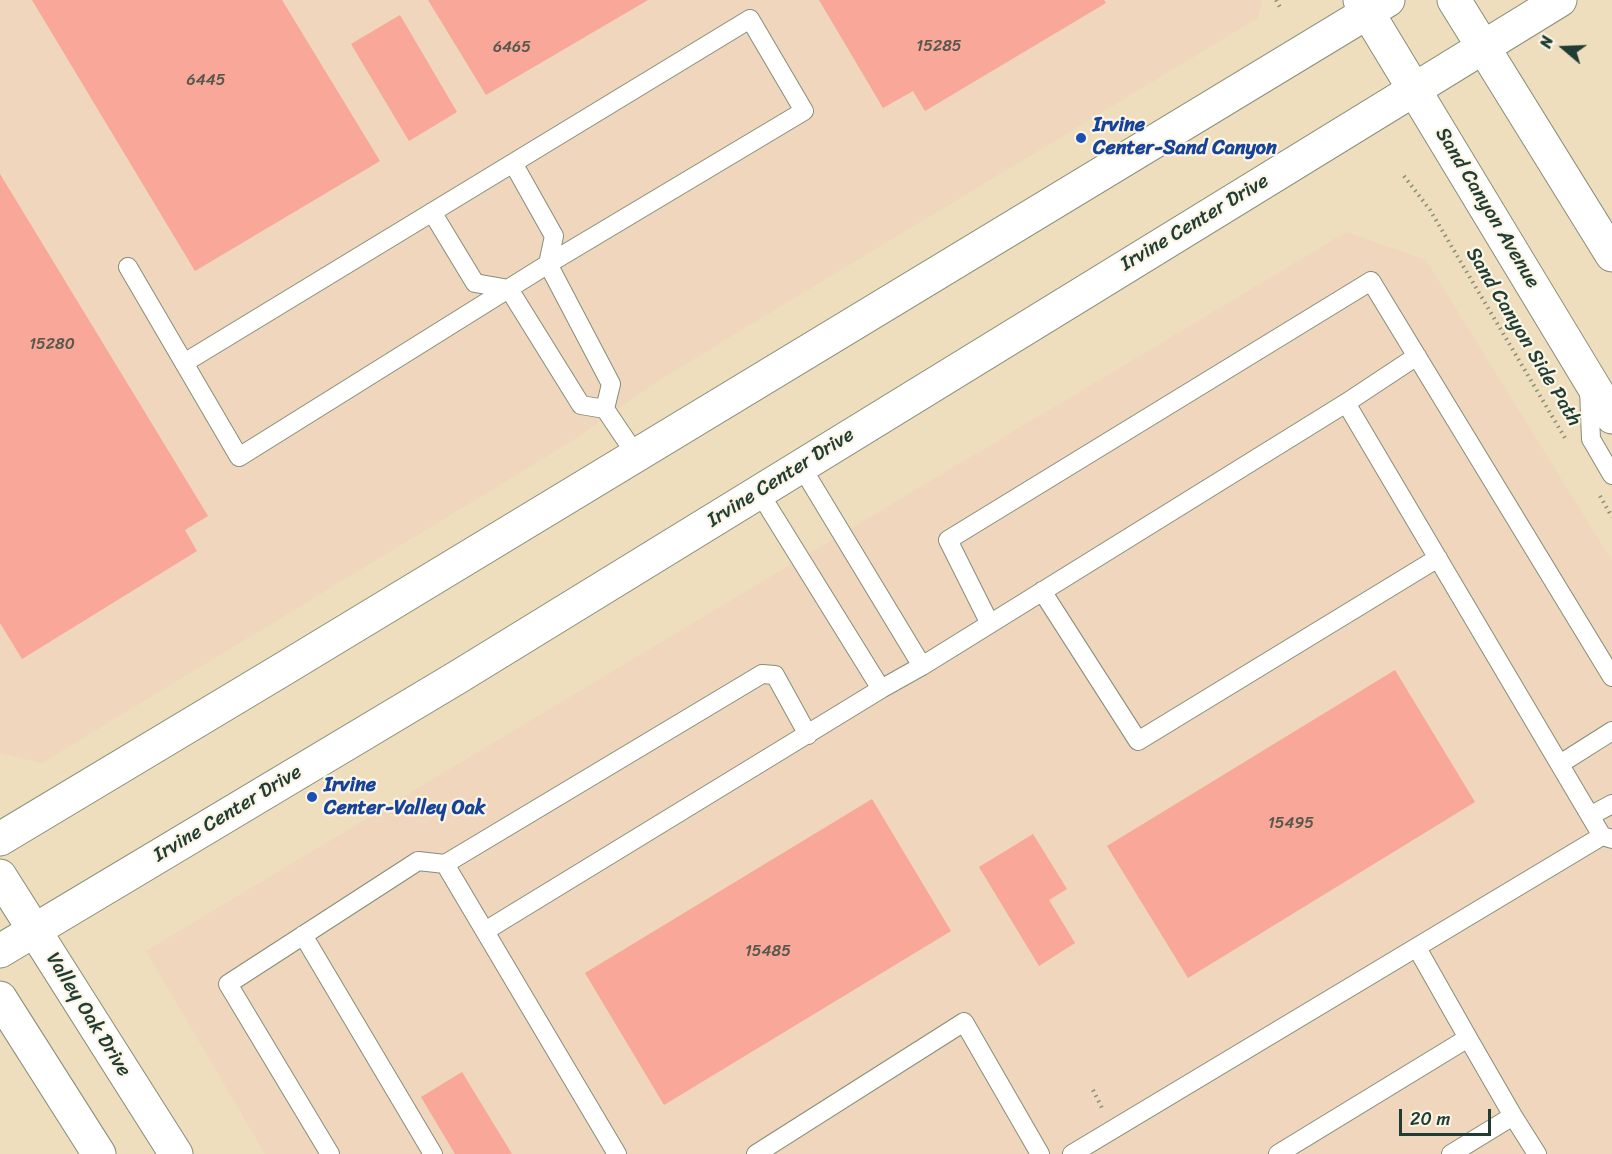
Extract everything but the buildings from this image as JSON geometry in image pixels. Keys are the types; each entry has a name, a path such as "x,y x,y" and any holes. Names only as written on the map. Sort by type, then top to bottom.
{"main road":[{"path":"1454,0 1612,255"},
{"name":"Irvine Center Drive","path":"0,951 458,677 1560,0"},
{"path":"0,839 636,455 1372,4"},
{"name":"Sand Canyon Avenue","path":"1372,4 1415,89 1612,417"},
{"name":"Valley Oak Drive","path":"0,876 176,1154"},
{"path":"0,998 99,1154"}],"lane":[{"path":"128,267 184,363 239,457 548,264 804,111 750,19 184,363"},
{"path":"513,163 554,237 548,264 611,384 605,409"},
{"path":"432,212 476,283 509,288 581,405 605,409 636,455"},
{"path":"990,624 948,540 1371,281 1612,677"},
{"path":"485,931 922,666 1346,403 1417,356"},
{"path":"1589,379 1591,439 1612,475"},
{"path":"1072,1154 1607,837 1590,816 1346,403"},
{"path":"801,466 922,666"},
{"path":"759,492 881,689"},
{"path":"1042,591 1138,741 1438,558"},
{"path":"330,1154 228,984 418,861 444,864 762,674 775,675 808,735"},
{"path":"1560,764 1612,730"},
{"path":"1590,816 1612,804"},
{"path":"444,864 617,1154"},
{"path":"303,935 433,1154"},
{"path":"1417,948 1537,1154"},
{"path":"756,1154 964,1022 1040,1154"},
{"path":"1278,1154 1468,1038"},
{"path":"1451,1154 1513,1116"}],"path":[{"path":"1276,0 1281,9"},
{"name":"Sand Canyon Side Path","path":"1404,176 1430,210 1570,445"},
{"path":"1594,486 1612,517"}],"shaded area":[{"path":"0,0 1262,0 1258,18 664,377 569,443 42,763 0,753"},
{"path":"1346,232 1426,260 1612,561 1612,1154 265,1154 146,951"}],"place":[{"name":"Irvine Center-Sand Canyon","path":"1081,138"},
{"name":"Irvine Center-Valley Oak","path":"312,797"}]}
